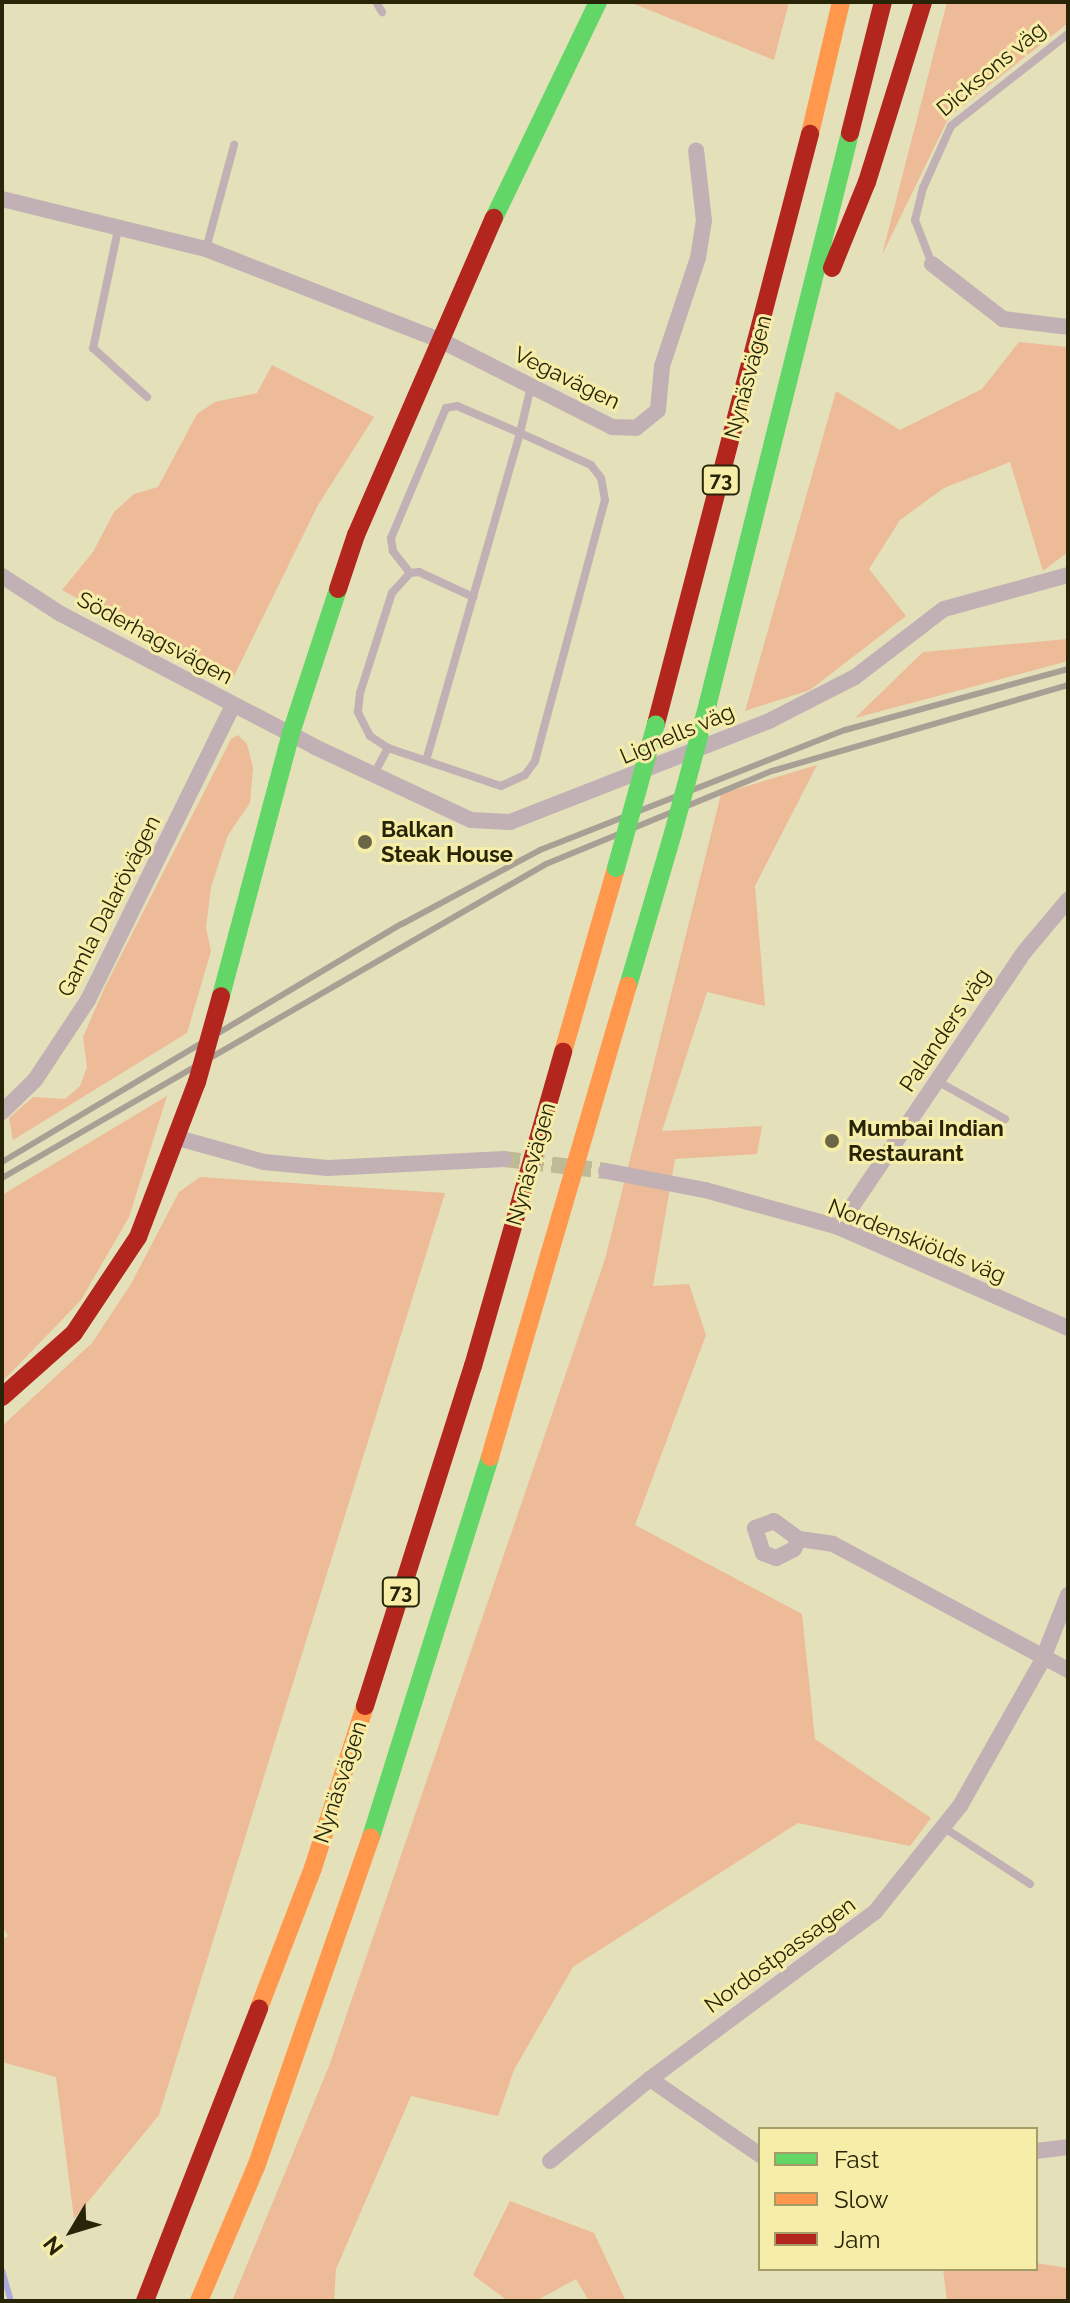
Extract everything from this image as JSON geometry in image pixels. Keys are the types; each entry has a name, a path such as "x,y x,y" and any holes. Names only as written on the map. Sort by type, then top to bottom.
{"main road":[{"path":"2,1397 74,1333 138,1237 197,1082 291,733 356,535 510,182 598,2"},
{"name":"Nynäsvägen","path":"145,2301 313,1868 473,1366 656,724 786,235 841,2"},
{"name":"Nynäsvägen","path":"199,2301 256,2167 355,1888 498,1432 708,703 883,2"},
{"path":"790,370 867,182 923,2"}],"street":[{"name":"Vegavägen","path":"2,199 119,225 206,249 442,341 612,427 647,424 658,410 662,366 698,258 704,221 696,150"},
{"name":"Dicksons väg","path":"932,264 1003,319 1068,327"},
{"name":"Lignells väg","path":"291,733 471,820 510,822 771,720 855,677 944,609 1068,575"},
{"name":"Söderhagsvägen","path":"2,576 61,614 291,733"},
{"name":"Gamla Dalarövägen","path":"2,1112 35,1080 88,1000 233,705"},
{"name":"Palanders väg","path":"838,1227 1025,951 1068,900"},
{"path":"178,1138 264,1162 328,1168 504,1159"},
{"name":"Nordenskiölds väg","path":"606,1171 705,1190 838,1227 1068,1328"},
{"path":"799,1539 833,1544 1042,1661 1068,1670"},
{"name":"Nordostpassagen","path":"550,2161 650,2079 875,1912 943,1827 1042,1661 1068,1595"},
{"path":"650,2079 758,2154"},
{"path":"1038,2151 1068,2147"}],"lane":[{"path":"376,2 382,12"},
{"name":"Dicksons väg","path":"932,264 915,220 923,188 951,126 1068,34"},
{"path":"206,249 234,145"},
{"path":"119,225 93,348 147,397"},
{"path":"426,760 531,386"},
{"path":"410,573 392,593 360,693 362,726 388,748 501,786 525,775 535,761 605,500 601,478 591,465 457,406 446,408 391,538 393,551 410,573 473,597"},
{"path":"374,775 388,748"},
{"path":"937,1081 1005,1119"},
{"path":"943,1827 1030,1884"}],"shaded area":[{"path":"629,2 789,2 774,60"},
{"path":"947,2 1068,2 1068,23 949,117 882,255"},
{"path":"1019,342 1068,347 1068,552 1043,571 1010,462 944,488 900,520 869,569 906,616 810,690 745,711 836,391 900,430 982,389"},
{"path":"272,365 374,417 318,505 231,682 62,590 93,552 114,512 134,494 158,487 197,414 215,402 257,393"},
{"path":"1068,639 1068,661 855,718 923,652"},
{"path":"238,735 247,744 253,768 250,803 228,835 211,887 206,928 211,951 187,1033 13,1140 9,1118 33,1097 65,1099 80,1086 87,1067 83,1037 104,989 231,739"},
{"path":"817,765 755,886 765,1006 707,992 662,1131 762,1126 757,1154 675,1159 653,1286 689,1284 706,1335 635,1525 802,1614 815,1739 931,1818 910,1846 798,1823 573,1967 514,2070 498,2116 411,2096 336,2269 334,2301 232,2301 329,2066 605,1259 721,794"},
{"path":"167,1096 129,1217 81,1300 2,1382 2,1195"},
{"path":"200,1177 445,1193 159,2115 74,2219 56,2077 2,2062 2,1940 8,1936 2,1926 2,1426 92,1343 131,1284 179,1192"},
{"path":"510,2201 594,2233 626,2301 589,2301 576,2279 536,2301 508,2301 473,2275"},
{"path":"1038,2263 1068,2268 1068,2301 947,2301 943,2271 1038,2271"}],"waterway":[{"path":"2,2270 11,2301"}],"tunnel":[{"path":"504,1159 606,1171"}],"railway":[{"path":"2,1162 402,924 540,850 845,730 1068,669"},
{"path":"2,1178 546,864 772,771 1068,685"}],"traffic: fast":[{"path":"494,218 598,2"},
{"path":"708,703 850,133"},
{"path":"221,996 291,733 338,589"},
{"path":"673,833 708,703"},
{"path":"616,868 656,724"},
{"path":"628,986 673,833"},
{"path":"371,1837 490,1457"}],"traffic: slow":[{"path":"810,134 841,2"},
{"path":"563,1052 616,868"},
{"path":"490,1457 628,986"},
{"path":"259,2008 313,1868 365,1706"},
{"path":"199,2301 256,2167 371,1837"}],"traffic: jam":[{"path":"850,133 883,2"},
{"path":"832,268 867,182 923,2"},
{"path":"656,724 810,134"},
{"path":"338,589 356,535 494,218"},
{"path":"197,1082 221,996"},
{"path":"365,1706 473,1366 563,1052"},
{"path":"2,1397 74,1333 138,1237 197,1082"},
{"path":"145,2301 259,2008"}],"place":[{"name":"Balkan Steak House","path":"365,842"},
{"name":"Mumbai Indian Restaurant","path":"832,1141"}]}
